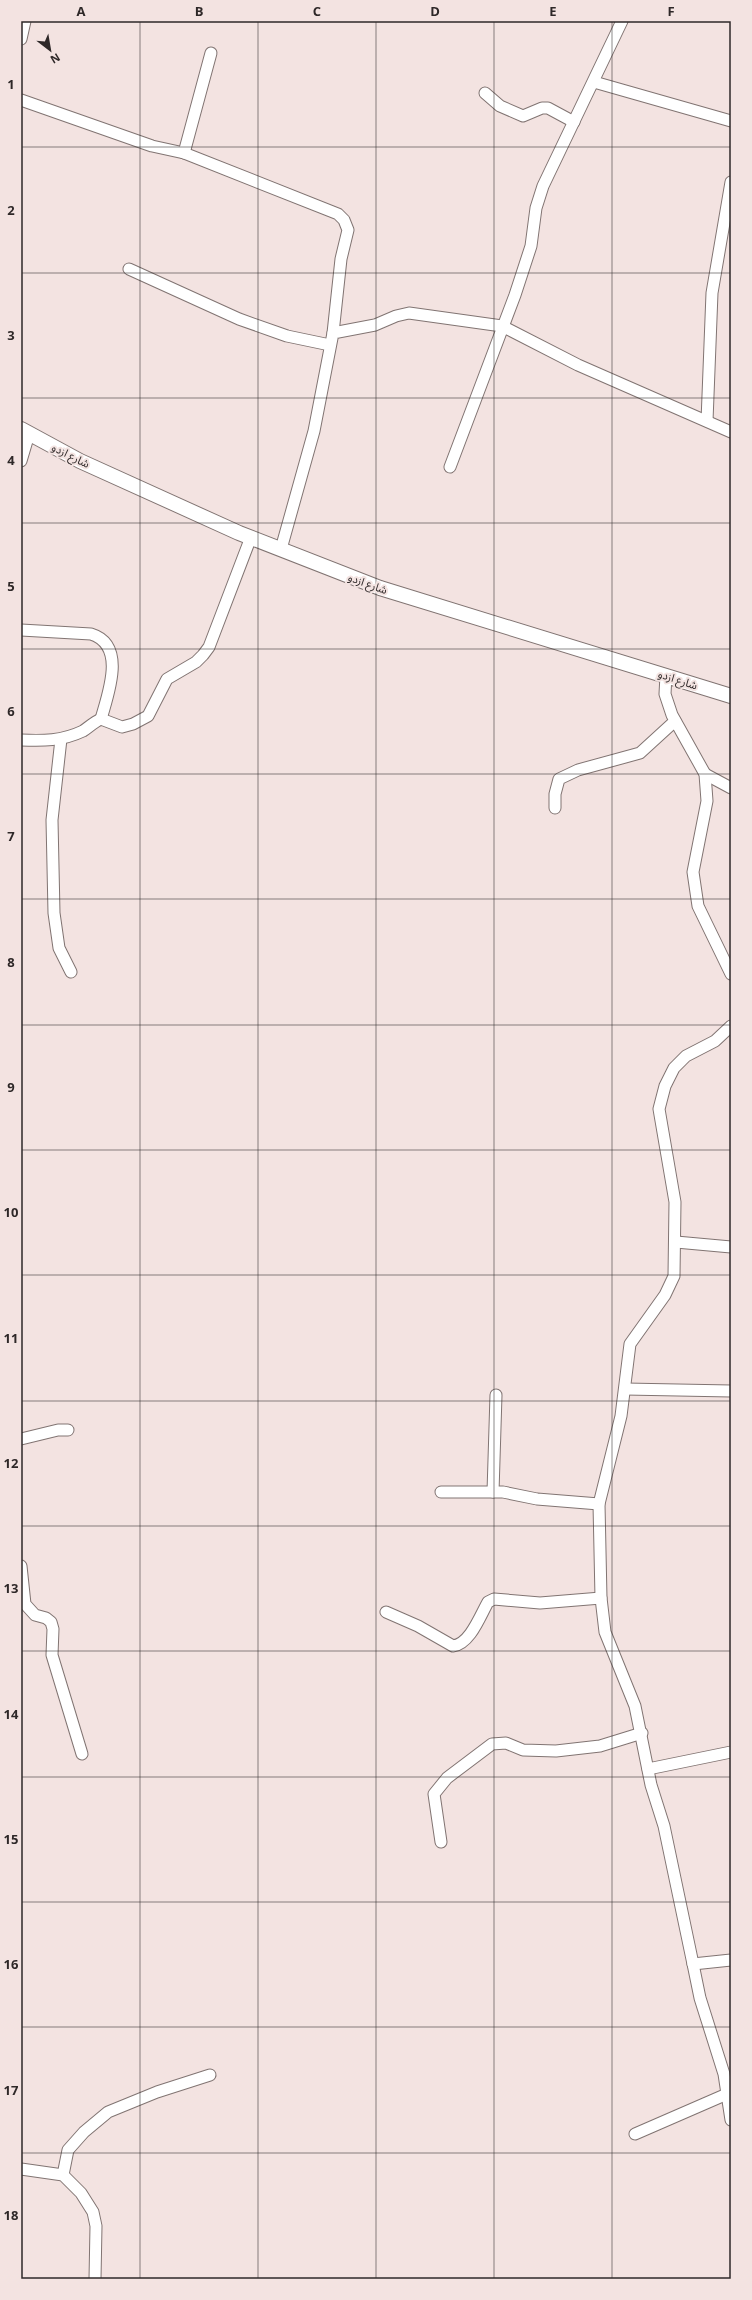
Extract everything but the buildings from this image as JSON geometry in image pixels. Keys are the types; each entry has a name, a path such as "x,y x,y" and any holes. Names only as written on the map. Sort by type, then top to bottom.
{"street":[{"path":"21,39 25,21"},
{"path":"450,467 487,373 502,326 515,295 531,246 536,208 544,186 622,21"},
{"path":"184,153 211,53"},
{"path":"594,82 731,121"},
{"path":"485,93 500,106 523,116 542,108 548,108 574,122"},
{"path":"21,100 152,146 184,153 338,214 344,220 348,230 341,259 333,333 314,431 281,549"},
{"path":"707,422 712,293 731,182"},
{"path":"130,269 240,319 287,336 330,345"},
{"path":"333,333 375,324 409,313 502,326 578,366 731,432"},
{"path":"21,461 25,432"},
{"name":"شارع ازدو","path":"25,432 80,461 251,537 380,588 731,696"},
{"path":"101,719 122,727 133,724 148,716 167,679 196,662 203,655 209,647 251,537"},
{"path":"21,630 91,634 101,637 107,646 112,659 111,680 101,719 83,731 61,739 49,741 21,740"},
{"path":"666,675 665,694 675,721 705,774 707,801 693,872 698,906 731,974"},
{"path":"555,808 555,794 559,779 578,770 640,752 675,721"},
{"path":"61,739 52,820 54,913 58,948 71,972"},
{"path":"705,774 731,788"},
{"path":"731,1026 715,1040 686,1056 674,1068 665,1086 659,1109 675,1202 676,1242 674,1276 671,1286 630,1344 621,1416 599,1504 601,1598 606,1632 635,1706 642,1733 651,1785 664,1826 700,1998 724,2074 731,2120"},
{"path":"676,1242 731,1247"},
{"path":"625,1389 731,1391"},
{"path":"493,1492 496,1395"},
{"path":"21,1439 58,1430 68,1430"},
{"path":"441,1492 503,1492 537,1499 599,1504"},
{"path":"21,1566 25,1604 35,1615 46,1618 51,1622 53,1629 52,1655 82,1754"},
{"path":"386,1612 418,1626 453,1646 459,1645 465,1640 488,1602 494,1599 540,1603 601,1598"},
{"path":"441,1842 434,1794 447,1778 492,1744 506,1742 523,1750 556,1750 600,1746 642,1733"},
{"path":"648,1769 731,1752"},
{"path":"693,1964 731,1960"},
{"path":"63,2175 68,2150 84,2132 108,2112 157,2092 210,2075"},
{"path":"635,2134 727,2094"},
{"path":"21,2169 63,2175 73,2182 93,2212 96,2226 95,2279"}]}
